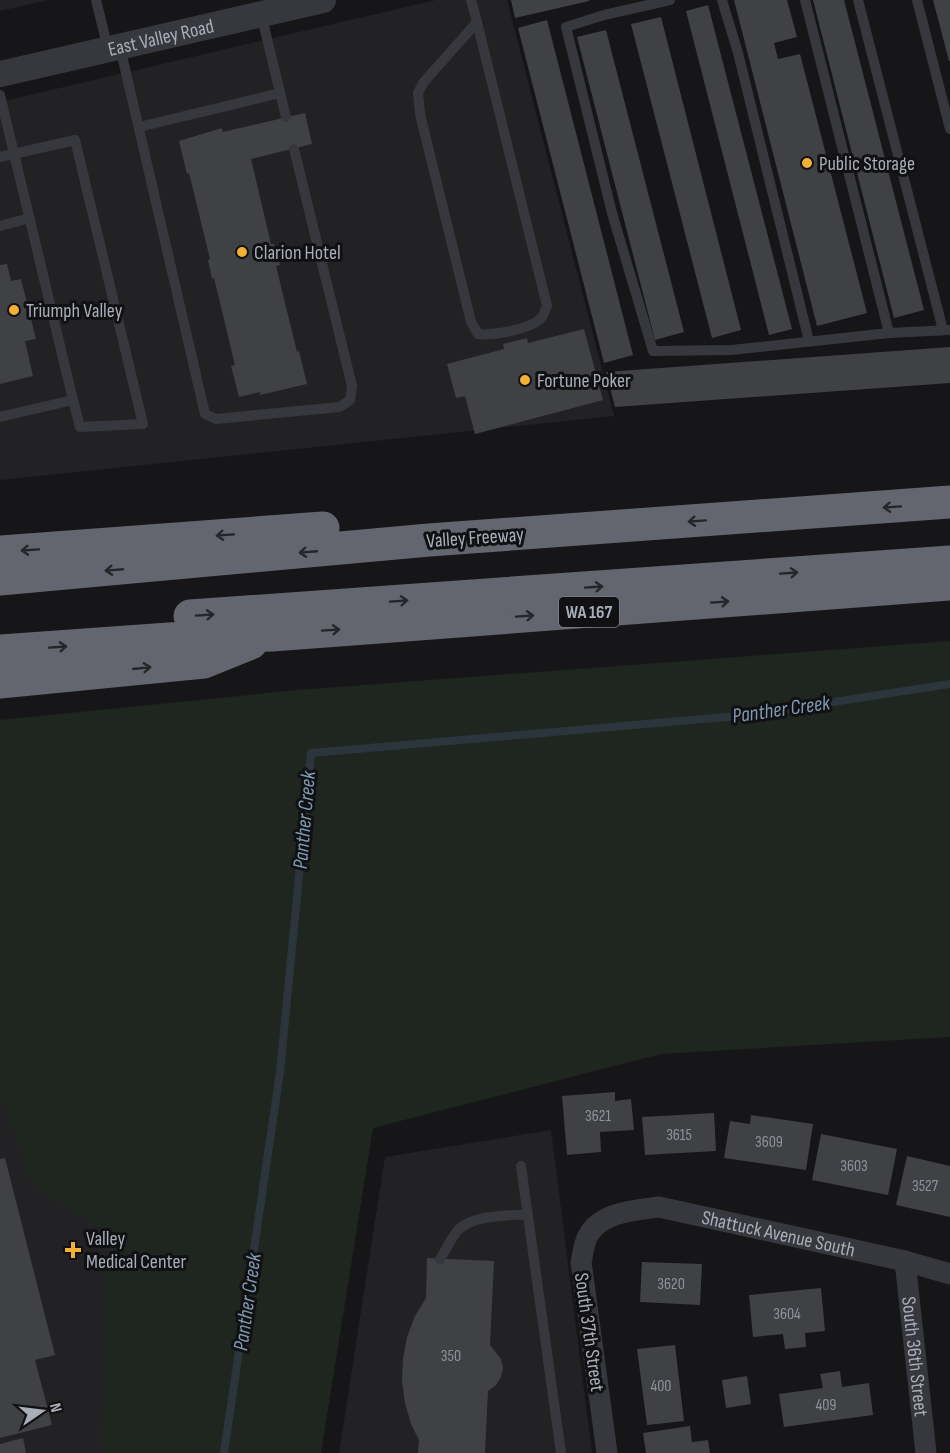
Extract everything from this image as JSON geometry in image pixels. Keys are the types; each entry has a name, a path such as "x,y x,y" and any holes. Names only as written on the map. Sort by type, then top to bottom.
{"highway":[{"name":"Valley Freeway","path":"0,579 429,540 950,502"},
{"path":"0,552 320,528 429,540"},
{"path":"0,629 950,562"},
{"name":"WA 167","path":"0,651 196,637 272,635 950,584"},
{"path":"0,682 204,662 272,635"}],"street":[{"name":"East Valley Road","path":"0,74 323,0"},
{"name":"Shattuck Avenue South","path":"606,1218 629,1210 659,1207 905,1261 950,1274"},
{"name":"South 37th Street","path":"606,1218 589,1234 581,1262 607,1453"},
{"name":"South 36th Street","path":"905,1261 926,1453"}],"lane":[{"path":"96,0 139,127 206,414 216,419 340,407 350,400 352,386 294,149"},
{"path":"471,0 477,22 547,306 542,318 532,324 489,336 478,334 471,322 420,114 418,93 423,83 477,22"},
{"path":"670,0 604,15 566,27 612,213 653,351 731,350 889,333 947,330 858,0"},
{"path":"722,0 738,53 808,341"},
{"path":"805,0 889,333"},
{"path":"917,0 950,129"},
{"path":"261,14 286,117"},
{"path":"139,127 280,93"},
{"path":"0,95 14,154 30,218 73,400 80,427 143,424 75,140 14,154 0,157"},
{"path":"0,226 30,218"},
{"path":"0,417 73,400"},
{"path":"521,1166 561,1453"},
{"path":"440,1259 457,1232 466,1224 478,1220 528,1214"}],"shaded area":[{"path":"0,0 48,0 0,11"},
{"path":"436,0 507,0 614,416 0,480 0,102"},
{"path":"950,641 950,1037 661,1054 373,1128 321,1453 101,1453 107,1233 32,1185 0,1091 0,720 297,690"},
{"name":"Valley Medical Center","path":"0,995 171,1046 122,1453 0,1453"},
{"path":"551,1130 592,1453 339,1453 385,1157"}],"building":[{"path":"511,0 589,0 589,1 515,18"},
{"path":"734,0 787,0 797,37 774,43 778,59 800,54 867,313 817,326"},
{"path":"813,0 844,0 924,310 894,318"},
{"path":"933,0 950,0 950,61 949,61"},
{"path":"708,5 792,329 769,335 686,11"},
{"path":"661,17 741,330 712,338 631,24"},
{"path":"547,20 633,355 604,363 518,28"},
{"path":"606,30 684,332 655,340 577,37"},
{"name":"Clarion Hotel","path":"305,113 312,144 251,159 271,244 274,244 280,265 276,266 307,384 260,395 260,392 239,397 231,366 235,365 214,278 212,279 208,260 210,259 189,173 187,174 179,141 222,128 223,132"},
{"name":"Triumph Valley","path":"7,264 11,281 21,279 36,339 25,341 33,376 0,384 0,265"},
{"name":"Fortune Poker","path":"584,329 603,400 475,434 465,396 456,398 447,364 504,349 503,344 527,338 528,343"},
{"path":"950,347 950,383 615,407 606,372"},
{"path":"615,1092 615,1101 631,1099 634,1130 600,1132 601,1152 567,1155 562,1096"},
{"path":"714,1113 716,1151 645,1155 642,1117"},
{"path":"751,1115 813,1124 806,1170 724,1158 730,1121 750,1124"},
{"path":"821,1134 897,1149 888,1195 812,1180"},
{"path":"907,1156 950,1166 950,1217 896,1205"},
{"path":"5,1158 55,1355 35,1360 52,1425 0,1438 0,1159"},
{"path":"427,1258 494,1261 490,1345 501,1359 503,1368 496,1385 488,1391 485,1453 418,1453 419,1440 411,1424 405,1403 402,1381 403,1359 407,1337 415,1316 426,1298"},
{"path":"642,1262 702,1264 700,1305 640,1302"},
{"path":"821,1288 825,1331 805,1333 806,1347 785,1349 783,1334 753,1337 749,1295"},
{"path":"675,1345 684,1421 647,1425 637,1349"},
{"path":"840,1371 842,1387 869,1383 873,1415 784,1427 779,1394 823,1388 820,1374"},
{"path":"747,1376 751,1404 726,1408 722,1380"},
{"path":"690,1426 692,1442 708,1440 710,1453 646,1453 643,1433"},
{"path":"23,1438 26,1453 0,1453 0,1444"}],"waterway":[{"name":"Panther Creek","path":"224,1453 280,1072 311,753 749,715 950,684"}],"place":[{"name":"Public Storage","path":"807,163"},
{"name":"Clarion Hotel","path":"242,252"},
{"name":"Triumph Valley","path":"14,310"},
{"name":"Fortune Poker","path":"525,380"},
{"name":"Valley Medical Center","path":"73,1250"}]}
